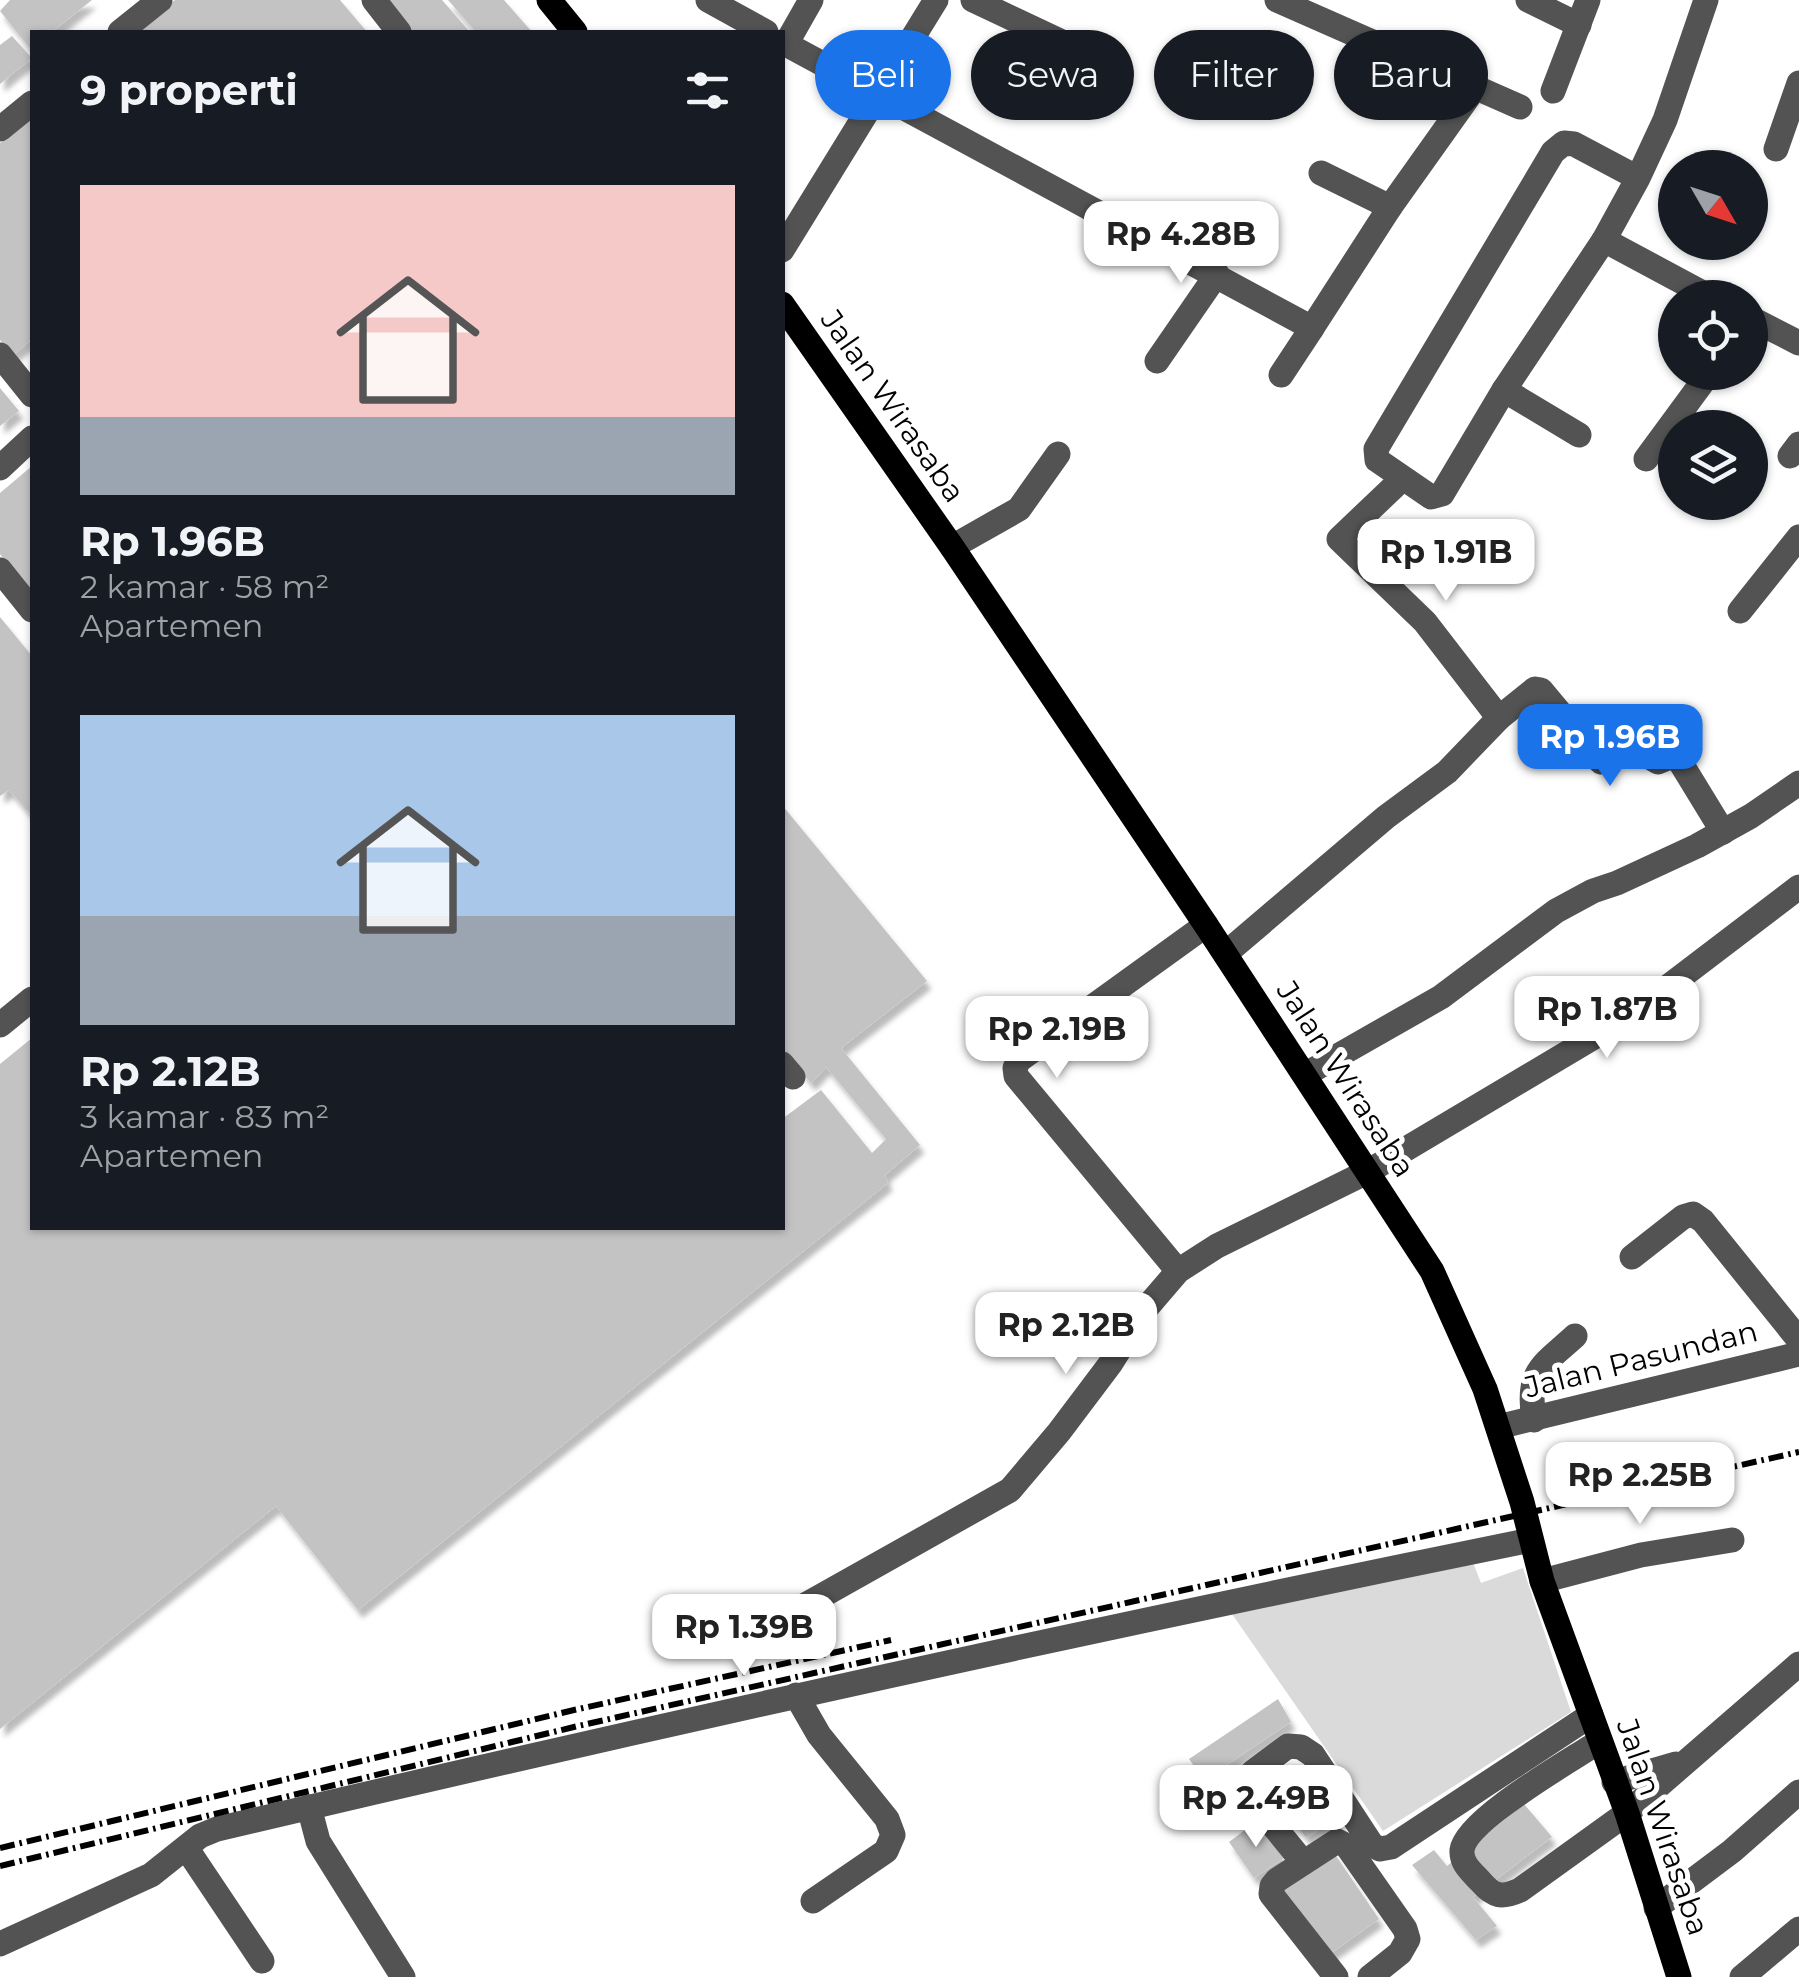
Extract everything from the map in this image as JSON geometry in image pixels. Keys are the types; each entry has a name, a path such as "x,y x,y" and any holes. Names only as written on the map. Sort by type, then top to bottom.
{"main road":[{"path":"549,0 573,30"},
{"name":"Jalan Wirasaba","path":"785,308 952,547 1306,1074 1432,1271 1498,1427 1542,1581 1628,1813 1680,1977"}],"street":[{"path":"122,30 160,0"},
{"path":"374,0 397,30"},
{"path":"785,32 811,0"},
{"path":"917,30 936,0"},
{"path":"974,0 1036,30"},
{"path":"1278,0 1345,30"},
{"path":"1528,0 1579,25"},
{"path":"1553,91 1588,0"},
{"path":"1638,178 1574,144 1564,143 1553,152 1376,450 1377,460 1432,497 1442,494 1504,390 1604,240 1638,178 1666,120 1706,0"},
{"path":"712,1 761,30"},
{"path":"785,44 815,60"},
{"path":"1776,150 1799,83"},
{"path":"1488,94 1520,108"},
{"path":"0,129 30,105"},
{"path":"785,245 862,120"},
{"path":"927,120 1312,328"},
{"path":"1281,375 1390,206 1451,120"},
{"path":"1321,173 1390,206"},
{"path":"1604,240 1678,280"},
{"path":"1157,361 1217,274"},
{"path":"1768,328 1799,343"},
{"path":"0,356 30,393"},
{"path":"1504,390 1579,435"},
{"path":"1646,459 1697,390"},
{"path":"0,468 30,440"},
{"path":"952,547 1020,509 1058,454"},
{"path":"1402,480 1339,540 1425,622 1499,718"},
{"path":"1740,611 1799,537"},
{"path":"0,570 30,608"},
{"path":"1225,954 1386,817 1447,772 1499,718 1539,689 1600,762 1637,742 1646,756 1658,762 1678,760 1723,832"},
{"path":"1306,1074 1441,998 1556,911 1723,832 1799,783"},
{"path":"776,1622 1010,1490 1060,1432 1142,1313 1178,1271 1217,1246 1369,1172 1631,1015 1799,887"},
{"path":"1178,1271 1016,1076 1015,1068 1020,1060 1206,925"},
{"path":"0,1025 30,1001"},
{"path":"1632,1257 1693,1214 1704,1220 1799,1340"},
{"path":"1534,1420 1531,1401 1538,1370 1575,1336"},
{"name":"Jalan Pasundan","path":"1498,1427 1799,1354"},
{"path":"0,1944 138,1882 200,1836 217,1829 796,1695 1532,1540"},
{"path":"1542,1581 1640,1555 1732,1540"},
{"path":"1600,1741 1488,1815 1464,1841 1464,1864 1490,1893 1506,1897 1520,1890 1628,1813 1799,1664"},
{"path":"796,1695 820,1735 887,1819 893,1835 886,1850 813,1902"},
{"path":"1303,1862 1248,1796 1246,1784 1253,1772 1288,1746 1301,1747 1313,1755 1372,1845 1380,1849 1391,1847 1591,1715"},
{"path":"1614,1782 1687,1760"},
{"path":"1656,1908 1799,1792"},
{"path":"309,1808 318,1841 402,1977"},
{"path":"1336,1977 1271,1894 1277,1880 1337,1841 1346,1846 1406,1929 1408,1940 1400,1953 1370,1977"},
{"path":"186,1849 262,1961"},
{"path":"1742,1977 1799,1930"}],"shaded area":[{"path":"1472,1560 1481,1583 1523,1568 1571,1712 1383,1831 1232,1614"}],"building":[{"path":"10,0 92,0 54,30 30,30 30,48 0,11"},
{"path":"175,0 340,0 365,30 138,30"},
{"path":"383,0 442,0 468,30 409,30"},
{"path":"448,0 504,0 530,30 474,30"},
{"path":"12,36 30,60 0,84 0,45"},
{"path":"30,119 30,341 13,355 0,340 0,143"},
{"path":"0,388 19,411 0,426"},
{"path":"30,468 30,595 0,554 0,493"},
{"path":"0,617 30,654 30,814 9,790 0,796"},
{"path":"785,809 927,981 841,1048 920,1145 885,1175 888,1183 358,1610 276,1506 0,1729 0,1064 30,1040 30,1230 785,1230 785,1117 821,1090 872,1153 886,1139 826,1067 811,1083 785,1052"},
{"path":"1278,1699 1291,1722 1204,1780 1189,1759"},
{"path":"1319,1790 1337,1818 1306,1838 1288,1811"},
{"path":"1524,1804 1552,1837 1473,1897 1497,1926 1476,1940 1412,1865 1434,1850 1447,1866"},
{"path":"1257,1821 1284,1858 1254,1878 1229,1842"},
{"path":"1332,1850 1379,1919 1327,1956 1280,1890"}],"railway":[{"path":"0,1866 578,1726 1799,1452"},
{"path":"0,1848 574,1710 891,1640"}]}
